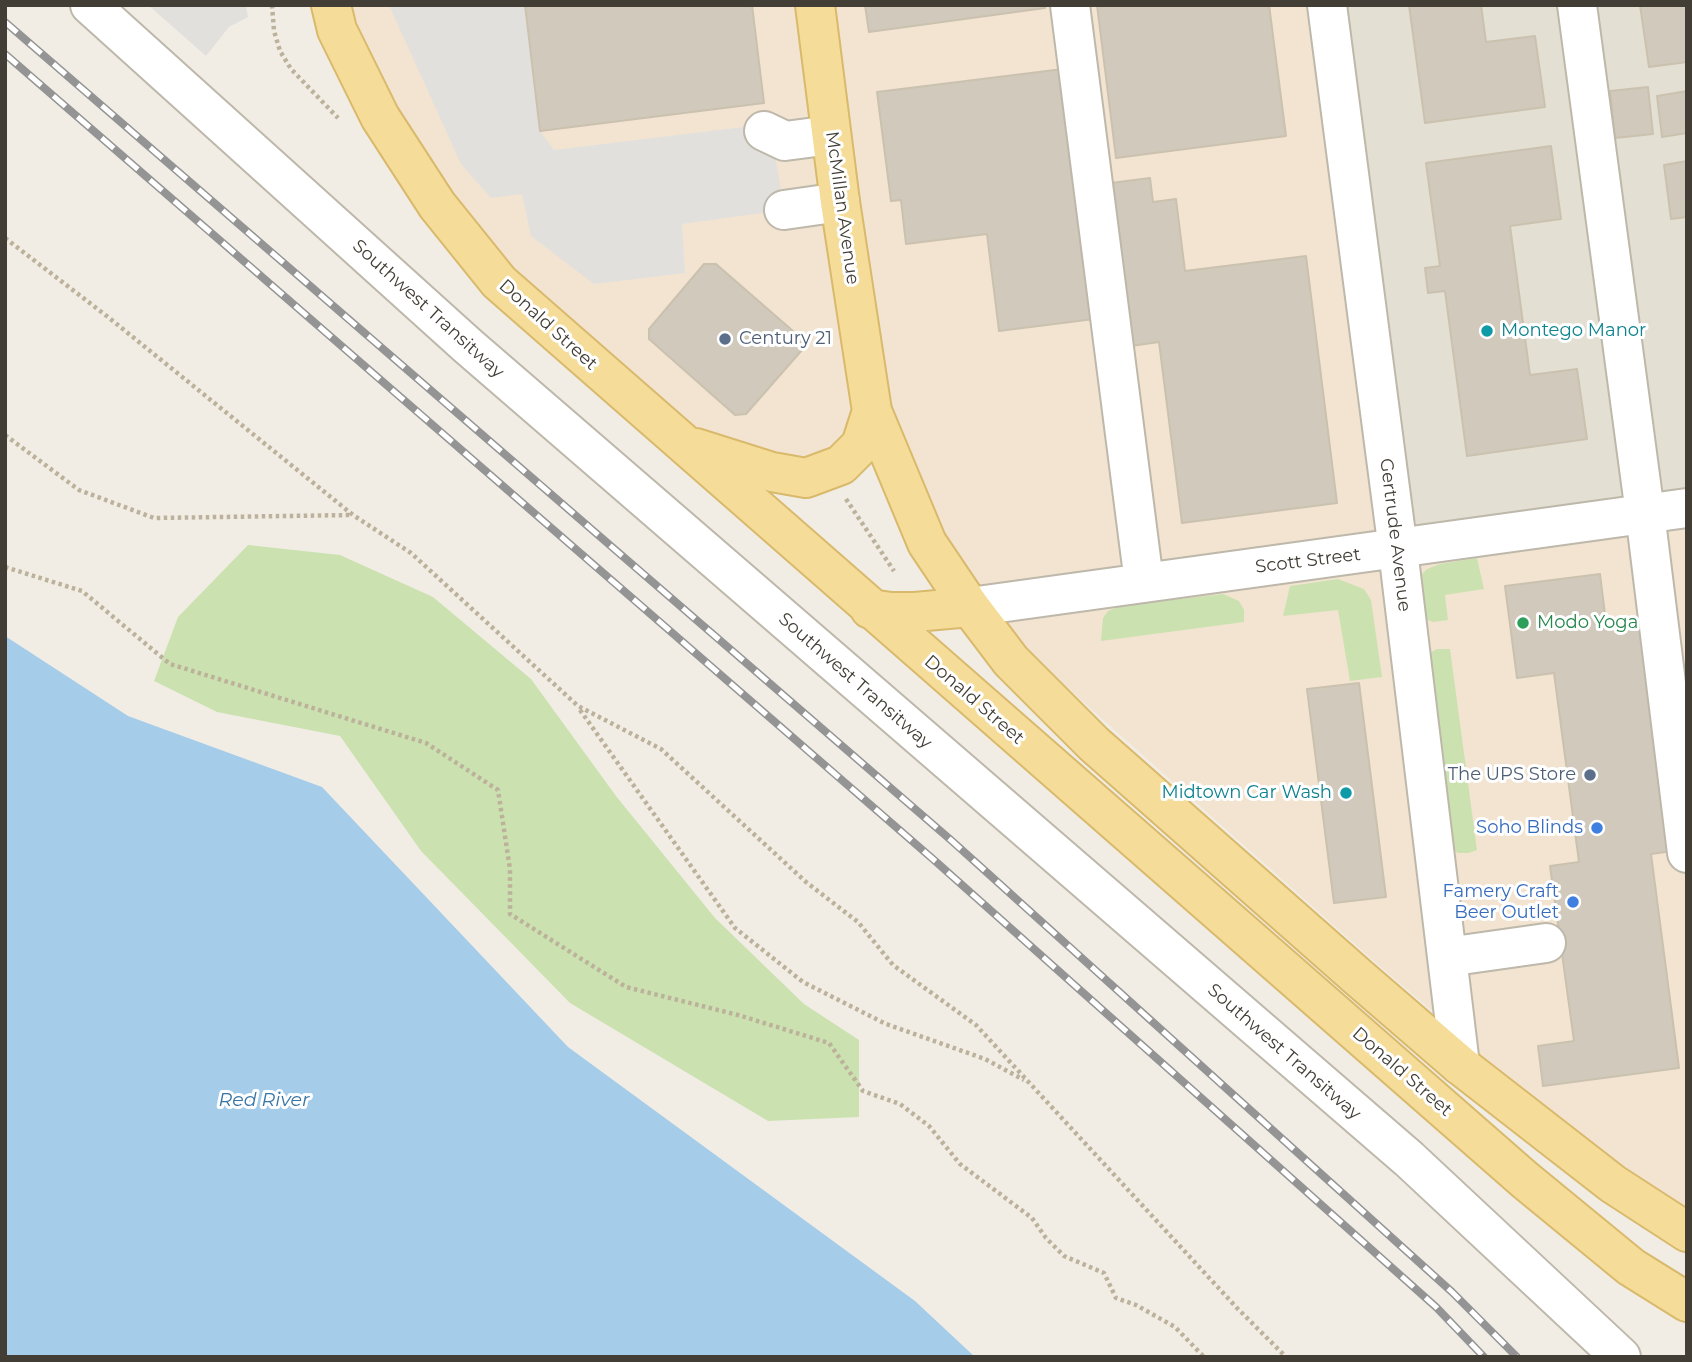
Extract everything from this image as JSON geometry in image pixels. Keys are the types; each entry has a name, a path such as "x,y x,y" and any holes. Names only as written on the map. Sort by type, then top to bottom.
{"main road":[{"name":"McMillan Avenue","path":"815,5 831,135 872,411"},
{"name":"Donald Street","path":"334,17 380,117 437,205 499,282 1525,1180 1631,1267 1687,1302"},
{"path":"681,443 772,472 806,478 841,465 855,452 861,445 872,411"},
{"path":"872,411 927,542 970,607 1011,661 1094,744 1460,1065 1613,1184 1687,1232"},
{"path":"870,609 915,612 970,607"}],"street":[{"name":"Southwest Transitway","path":"90,5 468,346 1398,1150 1621,1357"},
{"path":"1070,5 1144,582"},
{"name":"Gertrude Avenue","path":"1327,5 1398,550 1460,1065"},
{"path":"1577,5 1687,853"},
{"path":"764,131 785,141 831,135"},
{"path":"784,210 841,202"},
{"name":"Scott Street","path":"970,607 1687,508"},
{"path":"1447,957 1546,943"}],"path":[{"path":"5,238 108,317 353,515 411,553 578,706 735,928 803,982 886,1024 985,1059 1028,1082"},
{"path":"5,435 79,490 154,518 353,515"},
{"path":"842,494 894,571"},
{"path":"5,567 82,591 170,664 426,743 498,790 510,869 510,914 626,987 738,1015 829,1043 863,1091 900,1104 929,1126 960,1164 1032,1218 1046,1238 1064,1256 1104,1273 1116,1298 1136,1305 1175,1328 1204,1357"},
{"path":"578,706 660,749 806,882 858,922 893,965 976,1025 1237,1308 1286,1357"}],"shaded area":[{"path":"148,5 246,5 248,17 229,27 206,56"},
{"path":"331,5 1327,5 1398,550 1687,508 1687,1232 1460,1065 1456,1031 1377,964 1026,651 996,604 970,607 872,412 841,465 681,443 499,282"},
{"path":"389,5 525,5 540,131 554,150 752,126 764,131 776,161 784,210 682,224 685,273 594,284 531,236 522,194 491,198 461,164"},
{"path":"1327,5 1687,5 1687,508 1398,550"}],"green space":[{"path":"248,545 340,555 433,597 531,679 616,796 715,918 804,1004 859,1040 859,1117 768,1121 570,1003 421,851 340,736 217,712 154,681 178,617"},
{"path":"1477,558 1484,589 1445,595 1448,620 1433,622 1421,617 1419,577 1427,569 1440,564"},
{"path":"1338,579 1364,589 1371,600 1382,677 1350,681 1338,610 1283,616 1290,586"},
{"path":"1223,594 1239,601 1244,610 1244,622 1101,641 1103,618 1108,611 1120,606"},
{"path":"1437,649 1450,649 1477,850 1469,853 1458,853 1446,845 1423,657"}],"water":[{"name":"Red River","path":"5,636 128,716 322,787 568,1047 915,1301 975,1357 5,1357"}],"building":[{"path":"525,5 752,5 764,103 540,131"},
{"path":"865,5 1045,5 1045,8 869,32"},
{"path":"1097,5 1269,5 1286,136 1116,158"},
{"path":"1409,5 1481,5 1486,42 1535,36 1545,107 1425,123"},
{"path":"1640,5 1687,5 1687,62 1649,67"},
{"path":"1063,69 1094,319 999,331 987,234 906,244 901,200 891,201 877,92"},
{"path":"1648,87 1653,134 1615,138 1610,91"},
{"path":"1687,91 1687,133 1662,137 1657,96"},
{"name":"Montego Manor","path":"1551,146 1561,219 1510,226 1530,375 1577,369 1587,439 1467,456 1445,291 1428,293 1425,268 1440,266 1426,163"},
{"path":"1687,161 1687,217 1671,219 1664,165"},
{"path":"1150,178 1153,202 1176,199 1185,271 1306,256 1337,503 1182,523 1159,342 1124,347 1103,184"},
{"name":"Century 21","path":"704,264 716,264 801,338 802,350 746,414 735,415 649,339 649,329"},
{"path":"1600,574 1607,630 1644,626 1673,851 1651,854 1679,1068 1543,1086 1538,1046 1574,1041 1550,866 1579,862 1554,673 1517,678 1505,586"},
{"name":"Midtown Car Wash","path":"1359,683 1386,897 1334,903 1307,689"}],"railway":[{"path":"5,22 952,841 1452,1292 1517,1357"},
{"path":"5,54 934,860 1436,1307 1484,1357"}],"place":[{"name":"Montego Manor","path":"1487,331"},
{"name":"Century 21","path":"725,339"},
{"name":"Modo Yoga","path":"1523,623"},
{"name":"The UPS Store","path":"1590,775"},
{"name":"Midtown Car Wash","path":"1346,793"},
{"name":"Soho Blinds","path":"1597,828"},
{"name":"Famery Craft Beer Outlet","path":"1573,902"}]}
